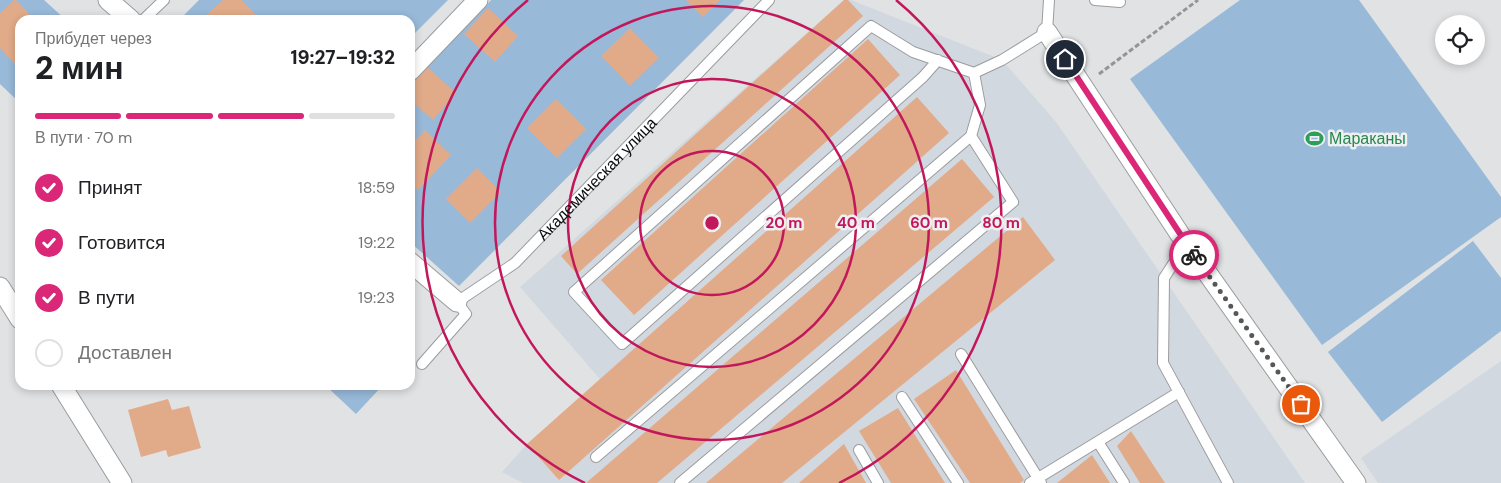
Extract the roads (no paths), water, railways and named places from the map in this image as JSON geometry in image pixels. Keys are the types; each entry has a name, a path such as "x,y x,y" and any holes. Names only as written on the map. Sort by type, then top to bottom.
{"street":[{"path":"108,0 125,15"},
{"path":"415,66 478,0"},
{"path":"1047,32 1186,244 1356,483"},
{"path":"415,266 457,302"},
{"path":"0,287 15,311"},
{"path":"64,390 122,483"}],"lane":[{"path":"148,15 164,0"},
{"name":"Академическая улица","path":"457,302 515,263 769,0"},
{"path":"938,60 923,77 622,344 574,292 871,26 913,52 938,60 974,73 1002,60 1047,32 1049,0"},
{"path":"1095,0 1120,2"},
{"path":"596,457 971,136 980,105 974,73"},
{"path":"680,483 1013,202 971,136"},
{"path":"1186,244 1164,278 1163,364 1228,483"},
{"path":"422,364 466,314 457,302"},
{"path":"961,354 1036,481 1179,392"},
{"path":"902,397 958,483"},
{"path":"1098,442 1124,483"},
{"path":"859,450 878,483"}],"place":[{"name":"Мараканы","path":"1315,138"}]}
